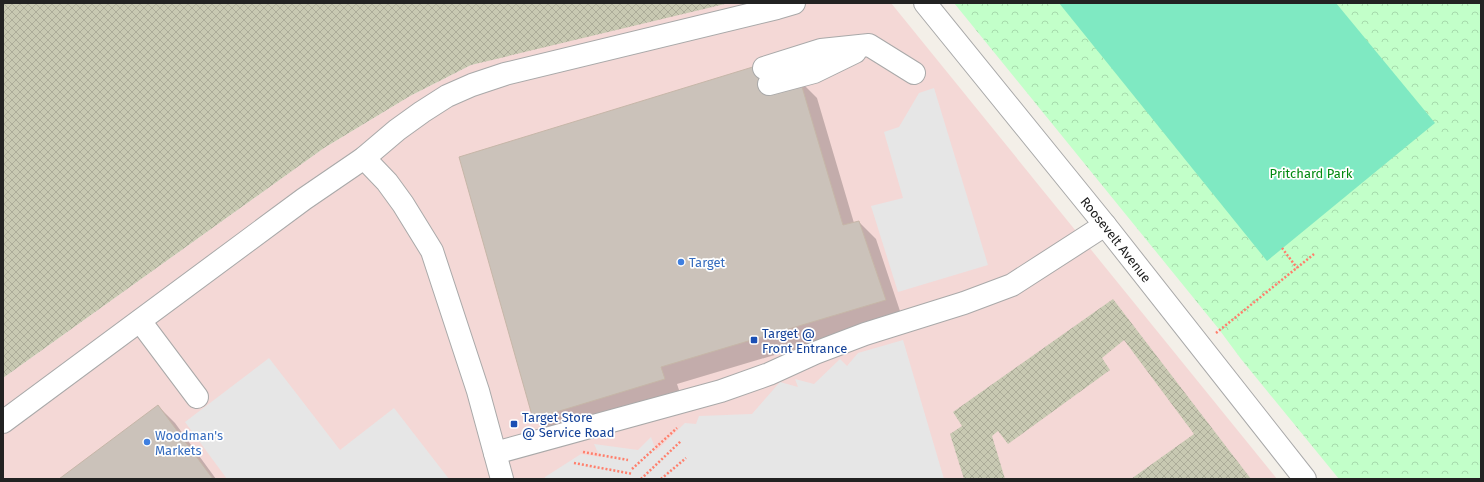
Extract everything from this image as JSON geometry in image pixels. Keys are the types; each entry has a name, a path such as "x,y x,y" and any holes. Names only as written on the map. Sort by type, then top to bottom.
{"street":[{"path":"3,422 304,199 364,158 397,130 447,96 472,85 505,74 794,3"},
{"name":"Roosevelt Avenue","path":"925,3 1104,225 1305,479"},
{"path":"766,76 821,50 869,45 914,73"},
{"path":"364,158 386,182 403,204 432,251 478,391 502,479"},
{"path":"495,453 721,391 769,374 815,353 865,334 964,303 1012,285 1104,225"},
{"path":"140,321 197,397"}],"path":[{"path":"1282,248 1297,268"},
{"path":"1200,346 1314,254"},
{"path":"632,469 677,428"},
{"path":"641,479 681,441"},
{"path":"578,451 628,460"},
{"path":"661,479 686,458"},
{"path":"574,462 633,474"}],"shaded area":[{"path":"3,3 729,3 471,65 410,96 324,148 3,378"},
{"path":"722,3 891,3 1277,479 3,479 3,378 324,148 410,96 471,65 659,16"},
{"path":"934,88 988,265 898,292 871,206 903,198 884,132 899,127 919,93"},
{"path":"1113,299 1251,479 1131,479 1194,434 1124,340 1102,358 1110,370 1008,444 998,431 992,436 1005,479 964,479 950,434 962,426 953,412"},
{"path":"903,340 944,479 545,479 545,477 581,454 600,457 594,444 638,450 651,437 656,451 685,423 696,424 699,416 752,414 780,382 798,387 795,379 814,384 840,359 847,366 858,353"},
{"path":"269,358 340,450 394,408 449,479 227,479 185,422"}],"green space":[{"name":"Pritchard Park","path":"954,3 1481,3 1481,479 1339,479"},
{"path":"1059,3 1336,3 1435,123 1267,261"}],"building":[{"name":"Target","path":"756,66 765,91 800,80 843,225 859,221 886,300 661,367 665,379 533,419 459,157"},
{"name":"Woodman's Markets","path":"158,405 213,479 59,479"}],"place":[{"name":"Target","path":"681,262"},
{"name":"Target @ Front Entrance","path":"754,340"},
{"name":"Target Store @ Service Road","path":"514,424"},
{"name":"Woodman's Markets","path":"147,442"}]}
